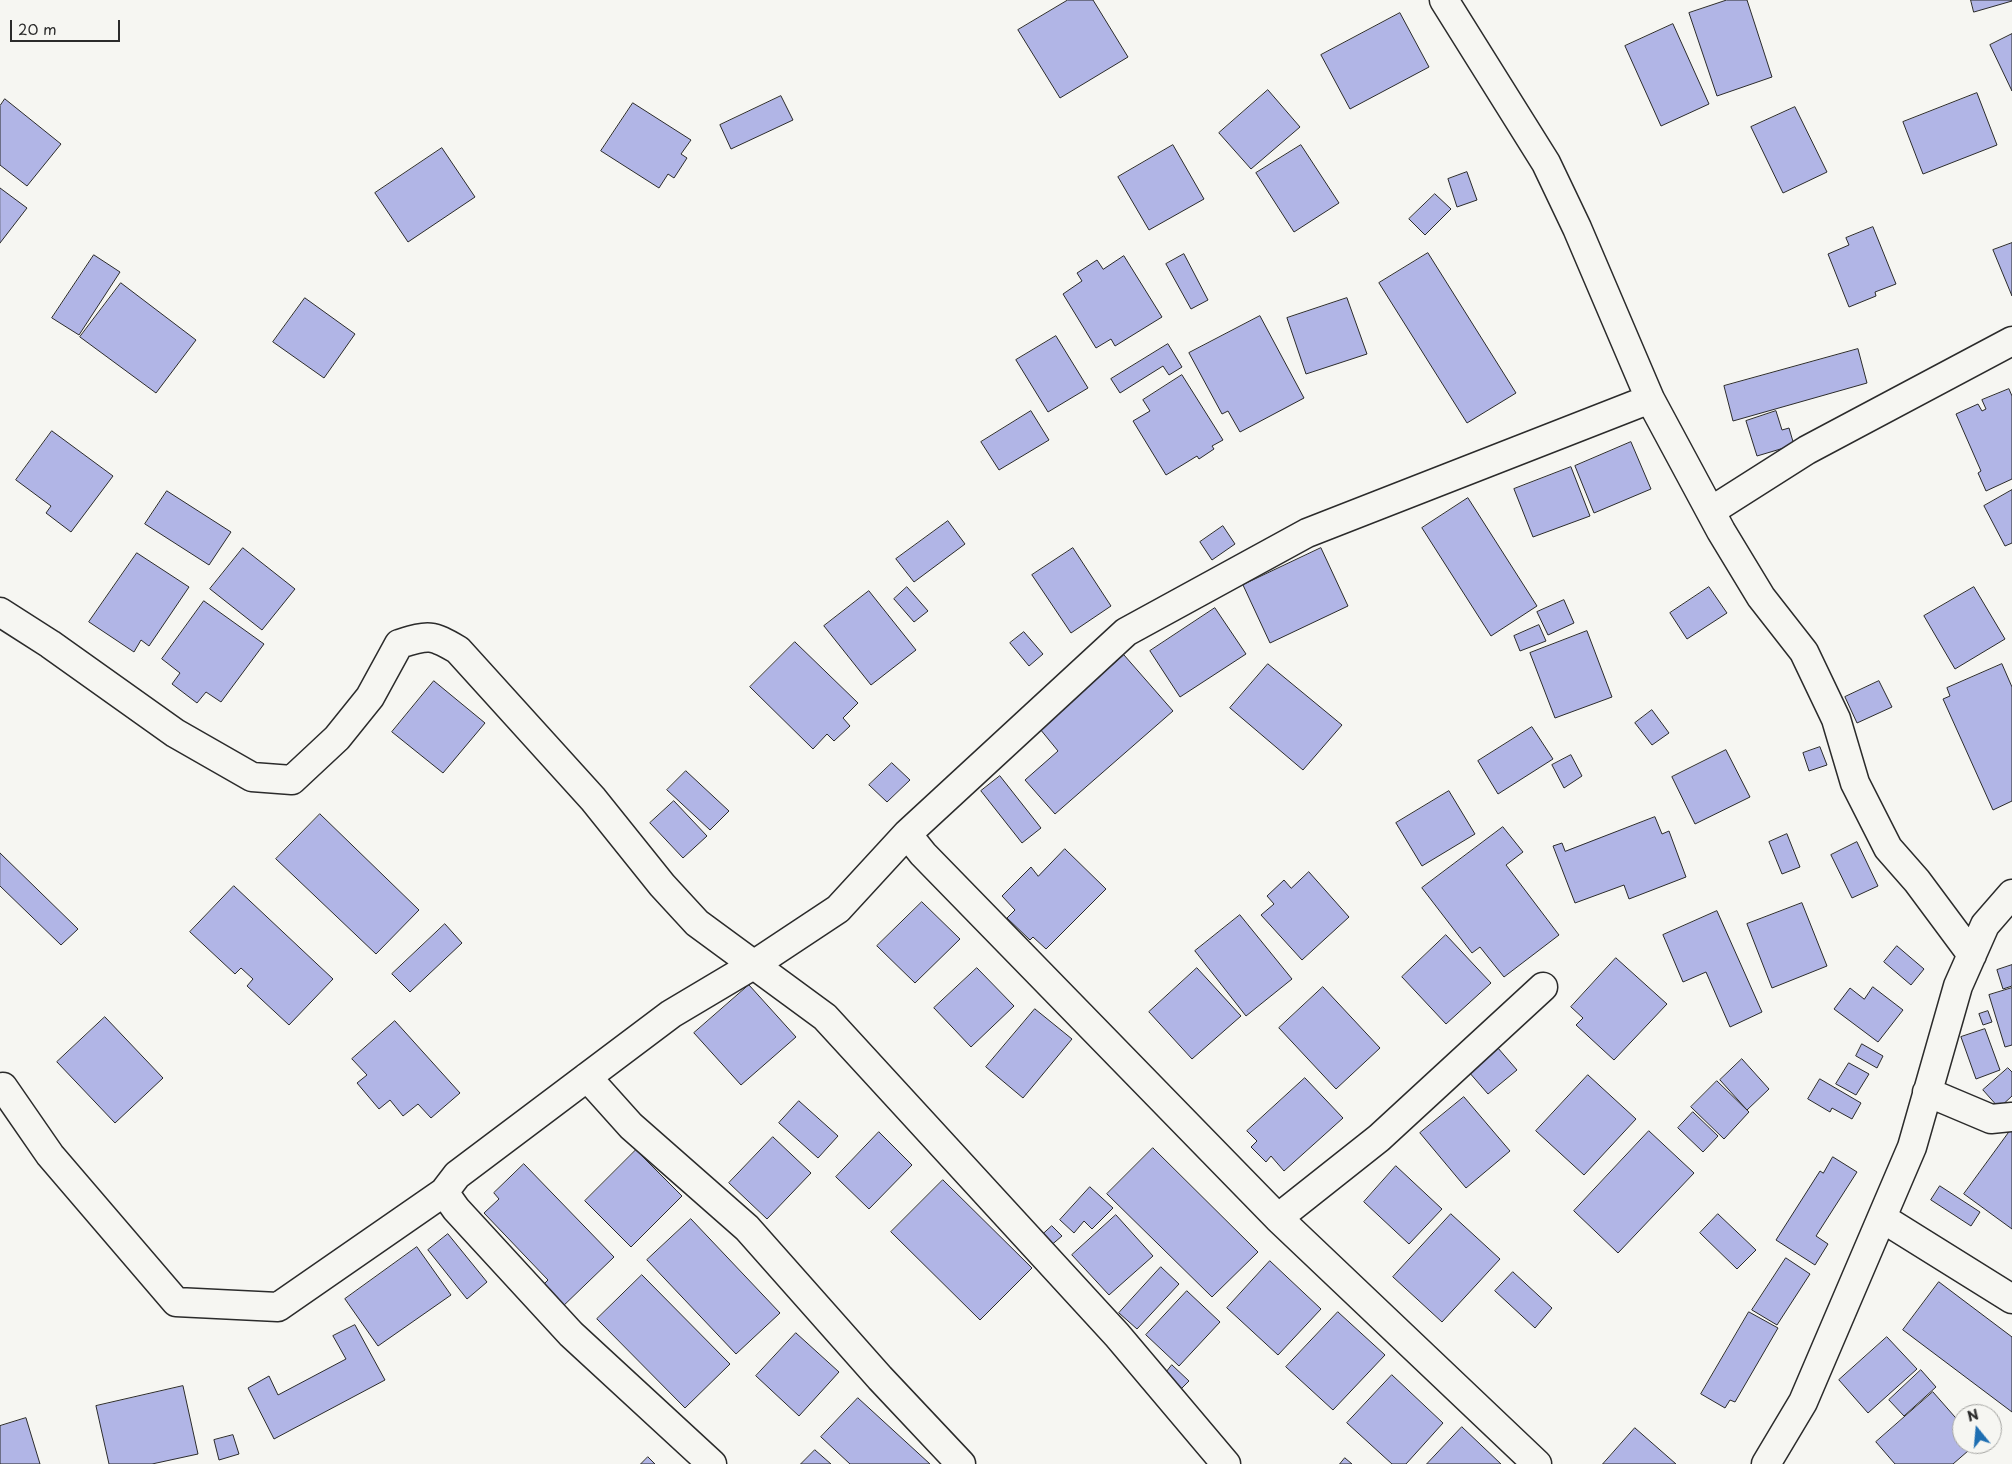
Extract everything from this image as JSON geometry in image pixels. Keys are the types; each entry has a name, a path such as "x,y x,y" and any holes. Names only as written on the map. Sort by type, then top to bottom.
{"street":[{"path":"1444,0 1546,163 1577,228 1650,399 1711,511 1761,596 1804,652 1836,719 1855,783 1888,848 1917,881 1972,955"},
{"path":"1711,511 1807,450 2012,341"},
{"path":"0,1089 2,1087 50,1155 176,1302 278,1307 444,1192 457,1175 671,1014 755,964 838,909 907,834 1126,632 1307,533 1650,399"},
{"path":"0,612 50,644 175,733 252,777 292,780 337,738 370,698 399,644 421,637 435,636 458,650 593,799 662,886 697,923 755,964 825,1018 1117,1335 1226,1464"},
{"path":"907,834 923,854 1278,1218 1537,1464"},
{"path":"1766,1464 1803,1402 1912,1147 1958,986 1985,925 2012,894"},
{"path":"1278,1218 1379,1138 1543,987"},
{"path":"587,1077 631,1126 747,1228 880,1378 962,1464"},
{"path":"1927,1092 1991,1119 2012,1117"},
{"path":"444,1192 456,1209 571,1334 712,1464"},
{"path":"1882,1218 2012,1299"}],"building":[{"path":"1068,0 1093,0 1128,57 1060,98 1018,30"},
{"path":"1727,0 1747,0 1772,77 1717,96 1689,13"},
{"path":"1971,0 2012,0 2012,1 1974,12"},
{"path":"1400,13 1429,67 1350,109 1321,55"},
{"path":"1673,24 1709,104 1661,126 1625,46"},
{"path":"2012,34 2012,91 1990,45"},
{"path":"1268,90 1300,127 1251,169 1219,133"},
{"path":"1977,93 1997,145 1923,174 1903,122"},
{"path":"781,96 793,120 731,149 720,125"},
{"path":"5,99 61,144 27,186 0,165 0,106"},
{"path":"633,103 691,140 681,154 687,158 674,178 668,174 659,188 601,151"},
{"path":"1795,107 1827,172 1783,193 1751,127"},
{"path":"1173,145 1204,199 1149,230 1118,177"},
{"path":"1301,145 1339,203 1294,232 1256,173"},
{"path":"442,148 475,197 408,242 375,193"},
{"path":"1467,172 1477,200 1457,207 1448,179"},
{"path":"0,188 27,208 0,243"},
{"path":"1435,194 1451,209 1425,235 1409,219"},
{"path":"1873,227 1896,284 1875,292 1876,296 1849,307 1828,254 1849,245 1846,238"},
{"path":"2012,243 2012,296 1993,250"},
{"path":"1428,253 1516,393 1467,423 1379,283"},
{"path":"1184,254 1208,300 1191,309 1166,264"},
{"path":"94,255 120,272 79,335 52,318"},
{"path":"1124,256 1162,317 1115,346 1111,339 1096,348 1063,294 1082,281 1077,273 1097,260 1103,269"},
{"path":"121,283 196,340 156,393 80,337"},
{"path":"305,298 355,334 324,378 273,342"},
{"path":"1347,298 1367,354 1306,374 1287,318"},
{"path":"1260,316 1304,398 1240,432 1228,411 1222,414 1189,353"},
{"path":"1056,336 1088,388 1048,412 1016,360"},
{"path":"1168,344 1182,367 1169,375 1163,366 1120,393 1111,379"},
{"path":"1858,349 1867,383 1733,421 1724,386"},
{"path":"1182,375 1223,440 1212,446 1214,449 1199,459 1197,456 1166,475 1133,421 1150,411 1143,400"},
{"path":"2009,389 2012,396 2012,479 1986,491 1978,473 1981,471 1956,414 1978,404 1982,411 1986,409 1982,400"},
{"path":"1031,411 1049,440 999,470 981,442"},
{"path":"1776,411 1782,430 1789,428 1794,445 1757,456 1746,421"},
{"path":"52,431 113,476 71,532 46,513 51,506 16,480"},
{"path":"1631,442 1651,489 1594,513 1575,466"},
{"path":"1571,467 1590,516 1533,537 1514,489"},
{"path":"2012,490 2012,543 2005,546 1984,506"},
{"path":"167,491 231,532 209,565 145,524"},
{"path":"1468,498 1537,606 1491,636 1422,528"},
{"path":"948,521 965,544 914,582 896,559"},
{"path":"1223,526 1235,544 1212,560 1200,542"},
{"path":"243,548 295,589 262,630 210,589"},
{"path":"1073,548 1111,606 1071,633 1032,575"},
{"path":"1321,548 1348,606 1270,643 1243,585"},
{"path":"137,553 189,587 149,646 141,640 134,652 89,622"},
{"path":"907,587 928,611 914,622 894,599"},
{"path":"1709,587 1727,613 1687,639 1670,613"},
{"path":"1974,587 2005,639 1955,669 1924,616"},
{"path":"869,591 916,650 871,685 824,626"},
{"path":"1564,600 1574,623 1548,635 1537,612"},
{"path":"204,601 264,644 221,702 206,692 197,703 172,684 180,673 162,659"},
{"path":"1215,608 1246,654 1180,697 1150,651"},
{"path":"1539,625 1546,641 1520,651 1514,636"},
{"path":"1587,631 1612,697 1555,718 1530,653"},
{"path":"1024,632 1043,654 1029,666 1010,643"},
{"path":"795,642 858,703 843,718 850,726 834,741 827,734 813,749 750,687"},
{"path":"1124,655 1173,711 1055,814 1025,780 1058,751 1040,729"},
{"path":"1268,664 1342,725 1303,770 1230,708"},
{"path":"2002,664 2012,687 2012,801 1993,810 1943,699 1950,696 1947,688"},
{"path":"434,681 485,723 443,773 392,732"},
{"path":"1879,681 1892,707 1857,723 1845,697"},
{"path":"1652,710 1669,733 1652,745 1635,723"},
{"path":"1532,727 1553,759 1498,794 1478,761"},
{"path":"1820,747 1827,765 1809,771 1803,753"},
{"path":"1726,750 1750,797 1695,824 1672,777"},
{"path":"1571,755 1582,776 1564,788 1552,765"},
{"path":"892,763 910,780 887,802 869,785"},
{"path":"686,771 729,811 710,830 667,790"},
{"path":"1000,776 1041,828 1022,843 981,791"},
{"path":"1449,791 1475,834 1422,866 1396,823"},
{"path":"674,801 707,836 683,858 650,823"},
{"path":"320,814 419,910 376,954 276,859"},
{"path":"1655,817 1662,834 1669,831 1686,877 1629,899 1624,885 1575,903 1553,846 1562,843 1565,851"},
{"path":"1503,827 1523,852 1506,865 1559,935 1504,977 1480,947 1472,953 1422,888"},
{"path":"1787,834 1800,867 1782,874 1769,842"},
{"path":"1857,842 1878,886 1852,898 1831,855"},
{"path":"1065,849 1106,889 1046,949 1033,937 1030,940 1007,918 1015,910 1002,896 1031,867 1038,876"},
{"path":"0,853 78,929 61,945 0,886"},
{"path":"1309,872 1349,917 1302,960 1261,915 1274,904 1267,896 1284,880 1291,888"},
{"path":"234,886 333,979 289,1025 247,986 253,979 241,968 235,974 190,932"},
{"path":"922,902 960,939 915,983 877,946"},
{"path":"1802,903 1827,966 1772,988 1747,924"},
{"path":"1717,911 1762,1012 1730,1027 1706,972 1683,982 1663,935"},
{"path":"1240,915 1292,979 1246,1016 1195,951"},
{"path":"445,924 462,943 410,992 392,974"},
{"path":"1446,935 1491,983 1446,1024 1402,977"},
{"path":"1897,946 1924,969 1911,985 1884,962"},
{"path":"1616,958 1667,1004 1614,1060 1576,1025 1583,1018 1571,1007"},
{"path":"2012,965 2012,986 2003,989 1997,970"},
{"path":"977,968 1014,1006 971,1047 934,1008"},
{"path":"1197,968 1241,1016 1192,1059 1149,1012"},
{"path":"749,985 796,1037 741,1085 694,1033"},
{"path":"1323,987 1380,1048 1336,1089 1279,1028"},
{"path":"1873,987 1903,1010 1878,1042 1834,1009 1850,988 1864,999"},
{"path":"2012,988 2012,1045 2005,1047 1989,995"},
{"path":"1035,1009 1072,1039 1023,1098 986,1067"},
{"path":"1988,1011 1992,1022 1983,1025 1979,1014"},
{"path":"105,1017 163,1078 115,1123 57,1062"},
{"path":"395,1021 460,1093 431,1118 418,1104 403,1116 390,1100 379,1109 357,1083 367,1075 352,1059"},
{"path":"1985,1029 2000,1070 1976,1079 1961,1037"},
{"path":"1491,1040 1517,1070 1488,1094 1462,1064"},
{"path":"1862,1044 1883,1056 1877,1068 1856,1056"},
{"path":"1742,1059 1769,1089 1747,1110 1720,1080"},
{"path":"1849,1063 1869,1074 1856,1095 1836,1084"},
{"path":"2008,1068 2012,1072 2012,1096 1999,1108 1983,1090"},
{"path":"1588,1075 1636,1119 1584,1175 1536,1131"},
{"path":"1305,1078 1343,1118 1284,1171 1271,1156 1266,1162 1251,1147 1257,1141 1247,1131"},
{"path":"1820,1079 1861,1103 1852,1119 1832,1108 1830,1112 1808,1099"},
{"path":"1717,1081 1749,1112 1724,1139 1691,1107"},
{"path":"1464,1097 1510,1151 1466,1188 1420,1133"},
{"path":"799,1101 838,1136 818,1158 779,1123"},
{"path":"1693,1112 1718,1136 1703,1152 1678,1128"},
{"path":"2012,1128 2012,1229 1964,1194"},
{"path":"1649,1131 1694,1173 1618,1253 1574,1211"},
{"path":"879,1132 912,1165 869,1209 836,1177"},
{"path":"773,1137 811,1173 767,1219 729,1183"},
{"path":"1153,1148 1258,1252 1212,1297 1107,1194"},
{"path":"636,1150 682,1196 631,1247 585,1201"},
{"path":"1833,1157 1857,1172 1816,1236 1828,1244 1815,1265 1776,1240 1820,1171 1823,1173"},
{"path":"524,1164 614,1257 559,1310 539,1289 548,1280 484,1213 499,1199 494,1193"},
{"path":"1396,1166 1442,1209 1409,1244 1364,1202"},
{"path":"943,1180 1032,1268 980,1320 891,1232"},
{"path":"1940,1186 1980,1212 1971,1226 1931,1200"},
{"path":"1090,1187 1113,1208 1092,1229 1084,1221 1074,1233 1060,1220"},
{"path":"1451,1214 1500,1259 1442,1322 1393,1277"},
{"path":"1718,1214 1756,1250 1737,1269 1700,1233"},
{"path":"1116,1215 1153,1256 1109,1295 1072,1255"},
{"path":"691,1219 780,1313 736,1354 647,1260"},
{"path":"1052,1226 1062,1236 1049,1247 1040,1237"},
{"path":"448,1234 487,1282 467,1299 428,1250"},
{"path":"417,1247 451,1295 378,1346 345,1299"},
{"path":"1786,1258 1810,1274 1777,1325 1752,1310"},
{"path":"1270,1261 1321,1309 1278,1355 1227,1308"},
{"path":"1161,1267 1179,1284 1137,1329 1119,1313"},
{"path":"1513,1272 1552,1308 1535,1328 1495,1291"},
{"path":"642,1275 730,1364 685,1408 597,1319"},
{"path":"1939,1282 2012,1337 2012,1412 2002,1404 1903,1330"},
{"path":"1187,1291 1220,1322 1179,1366 1146,1335"},
{"path":"1338,1312 1385,1355 1333,1410 1286,1367"},
{"path":"1749,1312 1778,1328 1735,1402 1730,1400 1725,1408 1701,1394"},
{"path":"355,1325 385,1380 274,1439 248,1388 269,1376 278,1395 346,1359 333,1336"},
{"path":"796,1333 839,1372 799,1416 756,1376"},
{"path":"1887,1337 1917,1369 1868,1413 1839,1380"},
{"path":"1172,1365 1189,1381 1181,1389 1165,1374"},
{"path":"1921,1370 1936,1387 1904,1416 1889,1400"},
{"path":"1392,1375 1443,1423 1406,1464 1392,1464 1347,1423"},
{"path":"183,1386 198,1454 152,1464 109,1464 96,1406"},
{"path":"1933,1392 1952,1414 1952,1454 1964,1454 1953,1464 1895,1464 1876,1442"},
{"path":"858,1398 930,1464 850,1464 821,1437"},
{"path":"26,1418 40,1464 0,1464 0,1426"},
{"path":"1462,1427 1501,1464 1427,1464"},
{"path":"1635,1428 1676,1464 1603,1464"},
{"path":"233,1435 239,1454 219,1460 214,1440"},
{"path":"815,1450 831,1464 801,1464"},
{"path":"648,1457 655,1464 641,1464"},
{"path":"1345,1458 1352,1464 1340,1464"}]}
